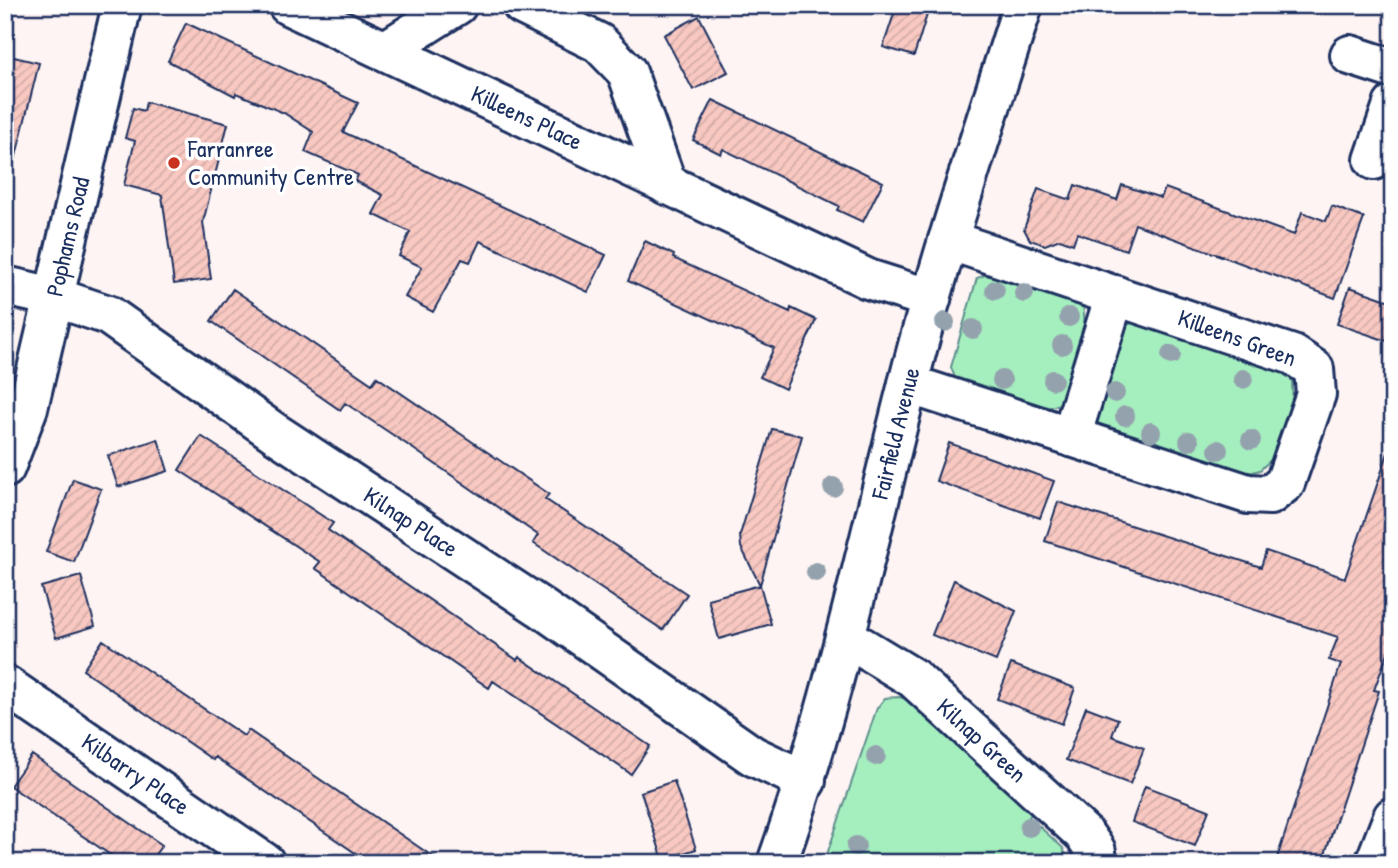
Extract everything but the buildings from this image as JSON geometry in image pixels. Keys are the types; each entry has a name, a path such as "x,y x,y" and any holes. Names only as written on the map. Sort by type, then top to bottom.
{"street":[{"name":"Pophams Road","path":"5,468 28,408 122,5"},
{"name":"Killeens Place","path":"288,5 868,279 931,299"},
{"path":"386,50 457,5"},
{"path":"522,5 599,43 627,72 667,185"},
{"name":"Fairfield Avenue","path":"777,863 806,781 847,638 908,384 947,240 1023,5"},
{"path":"1350,55 1393,69"},
{"path":"1374,160 1393,104"},
{"name":"Killeens Green","path":"908,384 1248,494 1269,495 1284,483 1316,394 1314,369 1293,355 947,240"},
{"name":"Kilnap Place","path":"5,286 54,297 108,315 275,433 540,607 752,756 806,781"},
{"path":"1071,437 1115,295"},
{"name":"Kilnap Green","path":"847,638 923,687 1084,834 1096,851 1097,863"},
{"name":"Kilbarry Place","path":"5,685 265,863"},
{"path":"1376,863 1393,817"}],"green space":[{"path":"996,271 1082,302 1084,325 1078,370 1067,395 1055,406 1039,411 958,386 951,367 977,278"},
{"path":"1139,321 1279,364 1292,381 1293,406 1276,455 1260,470 1239,476 1104,433 1093,417 1122,326"},
{"path":"899,697 920,703 1036,807 1029,817 1063,848 1069,863 824,863 877,708 885,698"}],"place":[{"name":"Farranree Community Centre","path":"174,163"}]}
